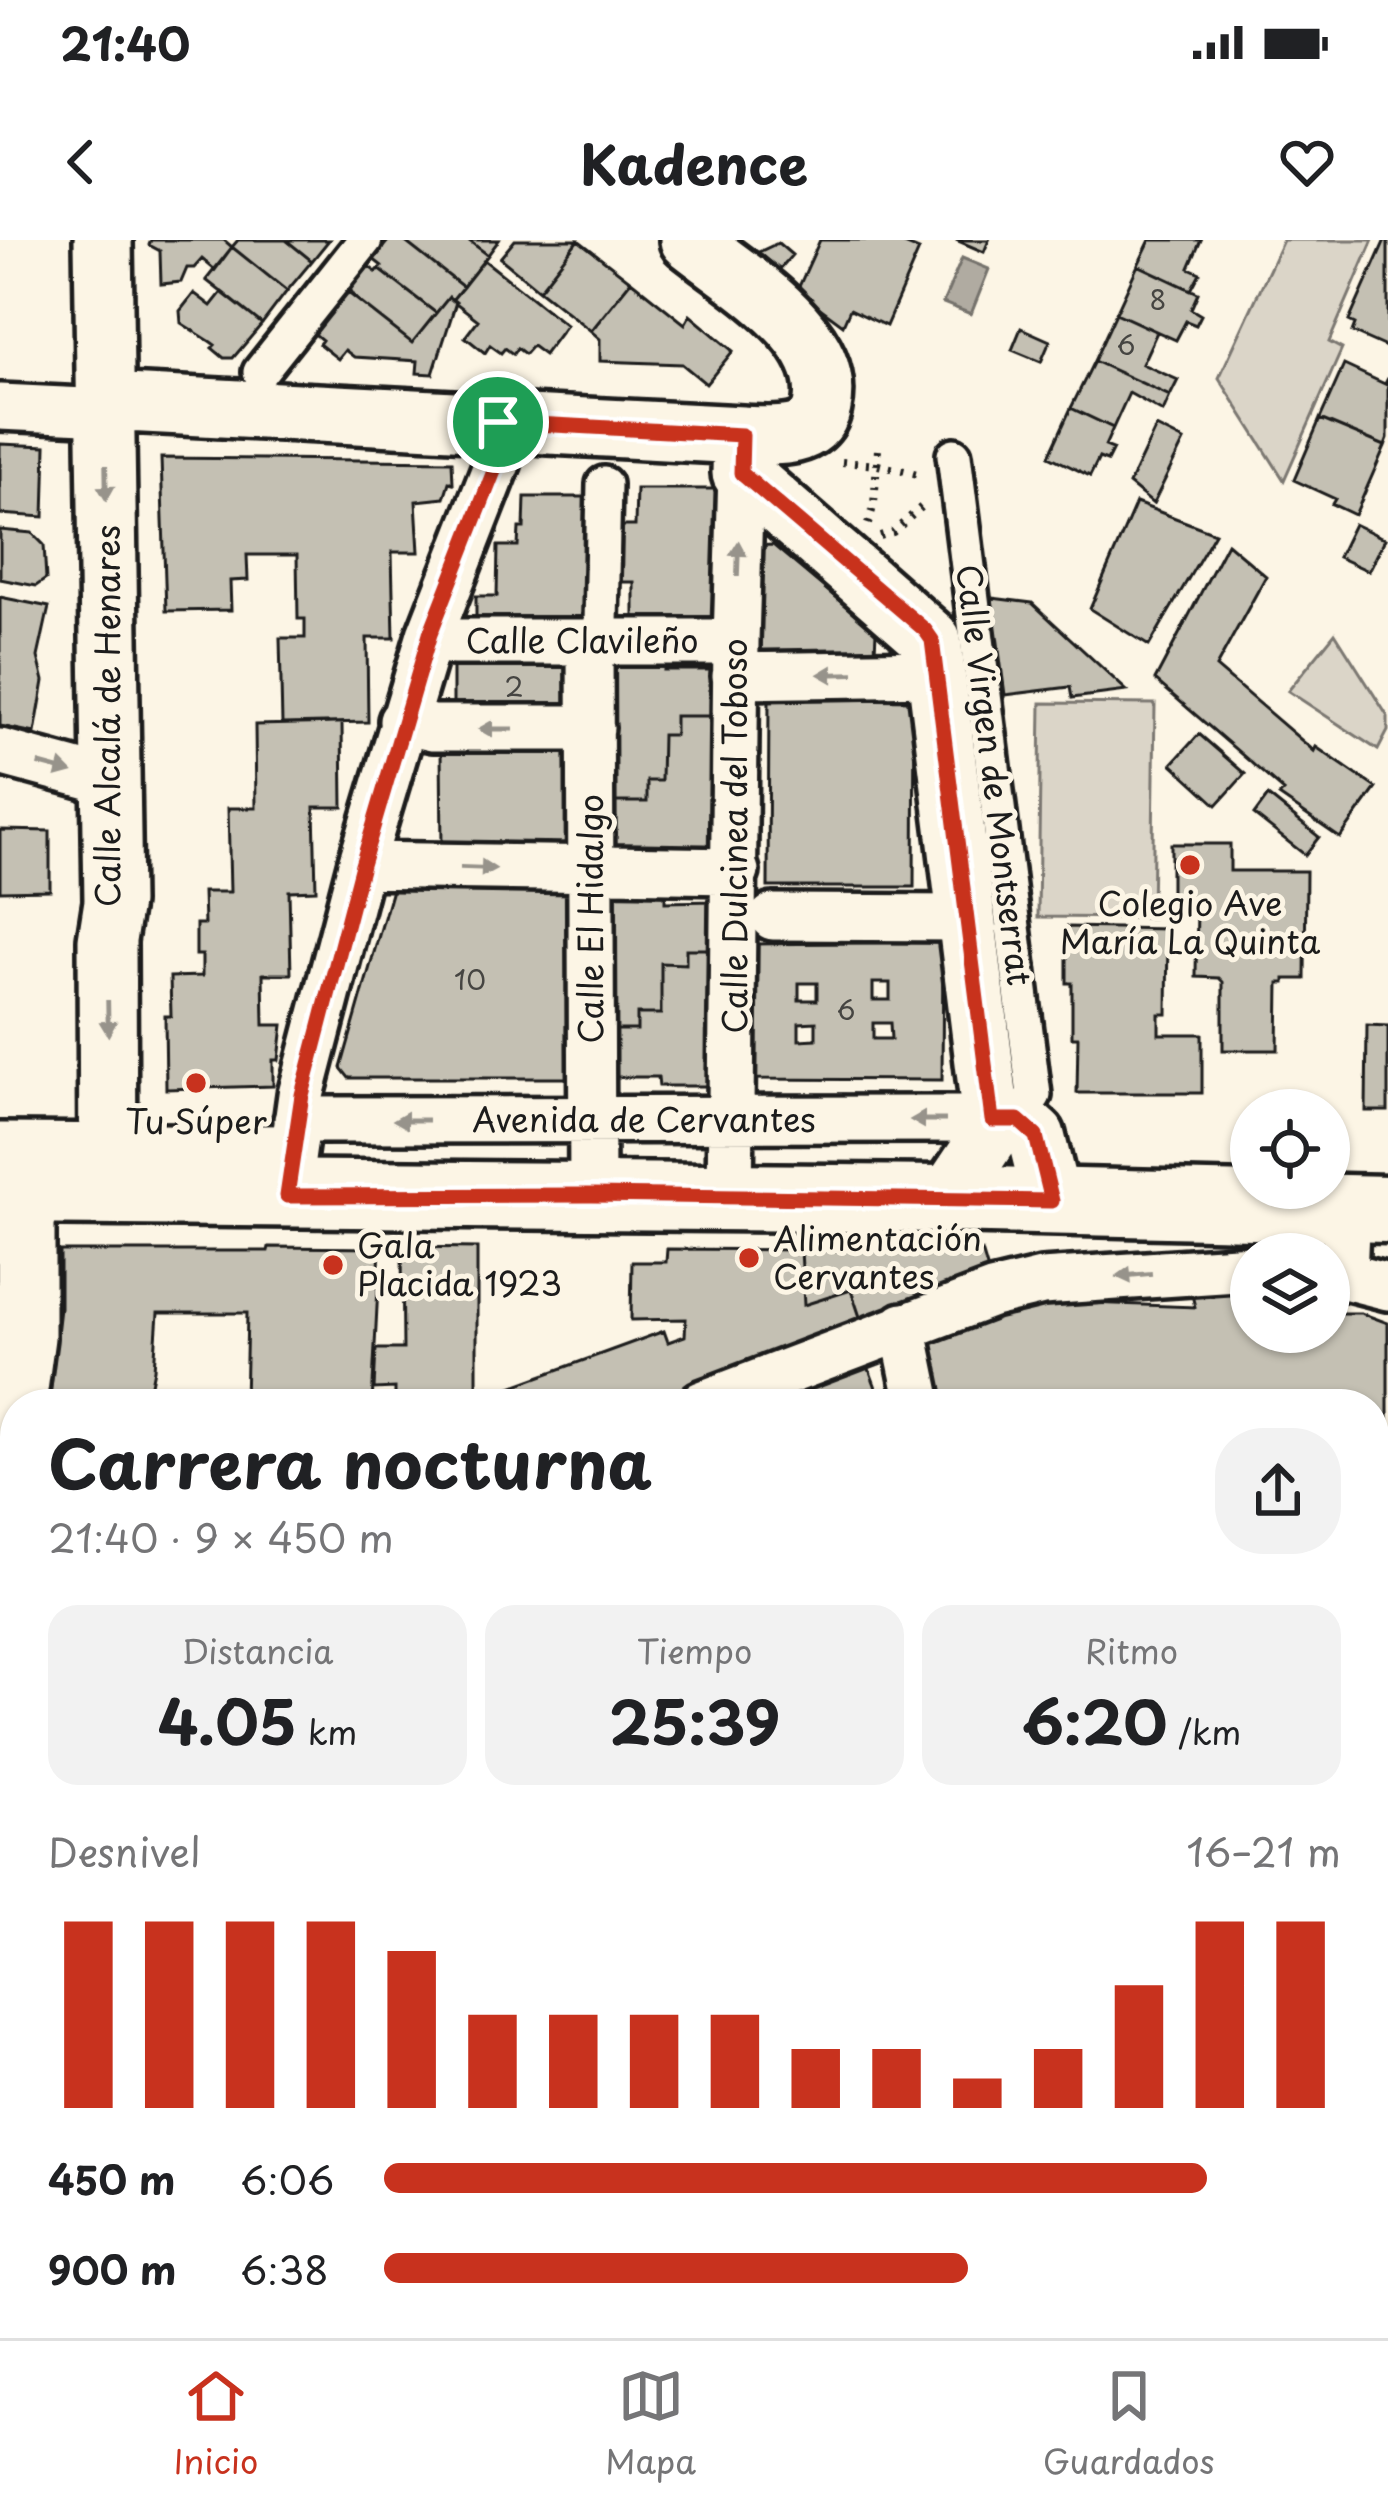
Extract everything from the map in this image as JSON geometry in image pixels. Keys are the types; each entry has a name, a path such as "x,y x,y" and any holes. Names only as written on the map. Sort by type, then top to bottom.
{"main road":[{"name":"Avenida de Cervantes","path":"9,1176 293,1155 592,1195 1368,1208"}],"street":[{"name":"Calle Alcalá de Henares","path":"103,240 111,782 109,1169"},
{"path":"260,372 365,240"},
{"path":"0,406 498,422 742,454 805,430 822,438 822,370 801,332 689,240"},
{"path":"293,1155 362,865 402,721 430,634 498,461 498,422"},
{"path":"742,454 932,640 966,918 1013,1107 1018,1120 1036,1136 1052,1201"},
{"name":"Calle Dulcinea del Toboso","path":"730,1198 742,454"},
{"name":"Calle Virgen de Montserrat","path":"954,455 1013,1107"},
{"name":"Calle El Hidalgo","path":"592,1195 591,728 604,484"},
{"name":"Calle Clavileño","path":"430,634 453,642 595,633 736,659 936,673"},
{"path":"402,721 444,729 591,728"},
{"path":"0,752 111,782"},
{"path":"362,865 736,871"},
{"path":"773,917 966,918"},
{"path":"947,1199 1013,1107"},
{"name":"Avenida de Cervantes","path":"293,1155 592,1121 732,1121 1013,1107"},
{"path":"9,1176 26,1337 19,1389"},
{"path":"1350,1246 1368,1208"},
{"path":"741,1389 992,1294 1042,1282 1230,1269"},
{"path":"1350,1277 1388,1287"},
{"path":"903,1326 916,1389"}],"path":[{"path":"822,438 878,465 921,474"},
{"path":"878,449 874,504 862,542 893,532 918,513"}],"shaded area":[{"path":"1283,240 1373,240 1329,342 1342,349 1284,480 1219,378"},
{"path":"962,258 989,269 971,314 943,303"},
{"path":"1335,633 1388,717 1388,731 1378,750 1288,691"},
{"path":"1041,703 1155,704 1152,918 1038,917"}],"building":[{"path":"151,240 224,240 232,247 215,270 202,259 194,268 187,268 181,282 161,284 160,251 149,245"},
{"path":"238,240 286,240 312,261 287,291 232,247"},
{"path":"286,240 329,240 312,261"},
{"path":"389,240 403,240 463,287 436,313 379,269 382,266 373,259"},
{"path":"403,240 468,240 488,255 463,287"},
{"path":"468,240 499,240 488,255"},
{"path":"515,240 578,240 539,290 500,258"},
{"path":"578,240 631,281 591,331 539,290"},
{"path":"820,240 895,240 919,250 886,326 850,309 843,325 797,291"},
{"path":"956,240 989,240 984,252"},
{"path":"1150,240 1201,240 1189,268 1200,273 1191,290 1138,265"},
{"path":"1385,240 1388,348 1352,332 1355,324 1349,321"},
{"path":"778,243 792,255 779,270 759,252"},
{"path":"232,247 287,291 262,324 206,280"},
{"path":"484,260 566,325 544,355 532,346 525,354 517,348 513,354 490,345 485,353 465,337 478,320 452,300"},
{"path":"1138,265 1198,293 1191,309 1201,315 1196,325 1186,321 1176,340 1116,313"},
{"path":"368,266 376,272 379,269 436,313 412,343 356,299 350,289"},
{"path":"631,281 685,324 690,315 733,351 706,384 682,364 600,361 600,339 591,331"},
{"path":"342,288 412,343 449,297 456,302 433,374 417,373 418,361 354,357 345,350 338,359 319,344 322,340 310,330"},
{"path":"222,292 262,324 233,358 224,358 212,348 215,345 181,323 180,311 194,293 211,306"},
{"path":"1116,313 1157,332 1142,364 1178,380 1170,396 1094,361"},
{"path":"1021,328 1050,341 1041,362 1012,350"},
{"path":"1094,361 1170,396 1163,412 1129,393 1113,428 1071,408"},
{"path":"1344,365 1385,384 1388,378 1385,446 1320,419"},
{"path":"1071,408 1113,428 1105,446 1113,449 1107,461 1099,458 1090,476 1049,456"},
{"path":"1320,419 1385,446 1355,515 1332,504 1335,499 1294,480"},
{"path":"1156,427 1184,441 1153,504 1129,484"},
{"path":"0,444 46,446 44,517 0,514"},
{"path":"161,458 452,461 453,483 449,482 444,498 416,501 419,552 392,552 394,638 367,638 368,722 282,724 280,638 305,638 305,619 298,619 297,555 247,555 248,580 230,581 231,610 166,611"},
{"path":"636,489 719,489 718,622 634,621 634,582 617,582 618,526 635,526"},
{"path":"525,497 589,497 588,621 476,620 476,596 497,596 498,546 518,546"},
{"path":"1136,503 1215,533 1149,646 1090,609"},
{"path":"1354,524 1385,539 1369,571 1338,557"},
{"path":"0,530 32,533 44,545 46,579 36,586 0,579"},
{"path":"1227,543 1266,576 1216,667 1314,751 1316,747 1376,788 1340,838 1279,796 1284,791 1155,680"},
{"path":"773,545 876,631 875,652 753,652 752,546"},
{"path":"0,597 49,607 38,657 44,681 35,733 0,726"},
{"path":"992,598 1032,603 1127,691 1072,698 1070,687 1005,695"},
{"path":"574,655 574,710 453,711 453,656"},
{"path":"606,661 665,661 664,670 718,670 718,716 675,716 675,735 662,735 661,781 647,781 647,802 606,802"},
{"path":"769,698 915,700 914,887 768,887"},
{"path":"675,716 718,716 718,856 658,856 659,847 606,847 606,802 647,802 647,781 661,781 662,735 675,735"},
{"path":"342,723 343,807 314,807 316,890 289,891 291,974 263,974 264,1025 283,1025 279,1060 273,1060 273,1086 166,1089 165,1016 171,1016 170,977 202,976 196,924 204,924 203,892 230,892 228,808 256,808 255,725"},
{"path":"1199,734 1245,774 1217,805 1172,764"},
{"path":"572,746 573,849 549,849 549,843 464,844 442,849 441,747"},
{"path":"1268,796 1319,837 1305,855 1254,815"},
{"path":"0,830 50,831 50,890 0,891"},
{"path":"1171,844 1230,844 1230,871 1306,871 1305,979 1279,983 1278,1050 1223,1050 1223,982 1196,977 1197,902 1171,901"},
{"path":"572,878 574,1078 349,1078 341,1068 395,879"},
{"path":"607,892 665,892 665,902 716,901 717,949 686,949 686,964 661,963 661,1014 637,1014 637,1030 607,1030"},
{"path":"1067,927 1168,929 1167,1014 1159,1014 1159,1034 1202,1034 1202,1093 1077,1093 1078,1037 1072,1037"},
{"path":"943,942 942,1080 748,1079 750,944","holes":["799,983 817,983 817,1000 799,1000","873,983 890,983 890,1000 873,1000","816,1022 816,1039 799,1040 799,1023","873,1023 890,1023 891,1039 873,1039"]},
{"path":"686,949 717,949 717,1086 659,1086 658,1077 607,1077 607,1030 637,1030 637,1014 661,1014 661,963 686,964"},
{"path":"1367,1025 1388,1026 1388,1111 1366,1111"},
{"path":"269,1247 380,1248 373,1389 245,1389 247,1313 158,1313 150,1389 51,1389 60,1308 60,1251 268,1251"},
{"path":"402,1247 477,1248 477,1389 374,1389 376,1349 403,1349"},
{"path":"667,1249 801,1250 804,1305 851,1290 863,1326 704,1389 505,1389 664,1331 668,1342 685,1336 686,1319 631,1320 632,1262 666,1262"},
{"path":"801,1250 982,1251 991,1281 863,1326 851,1290 804,1305"},
{"path":"1230,1279 1230,1353 1350,1353 1350,1313 1388,1323 1388,1389 926,1389 918,1340 974,1317 1061,1302 1195,1307 1192,1295"},
{"path":"865,1358 876,1389 792,1389"}],"place":[{"name":"Colegio Ave María La Quinta","path":"1190,865"},
{"name":"Tu Súper","path":"196,1083"},
{"name":"Alimentación Cervantes","path":"749,1258"},
{"name":"Gala Placida 1923","path":"333,1265"}],"route":[{"path":"498,422 742,435 741,473 925,630 932,640 992,1120 1018,1120 1036,1136 1052,1201 287,1196 302,1095 362,865 430,634 498,461 498,422"}]}
